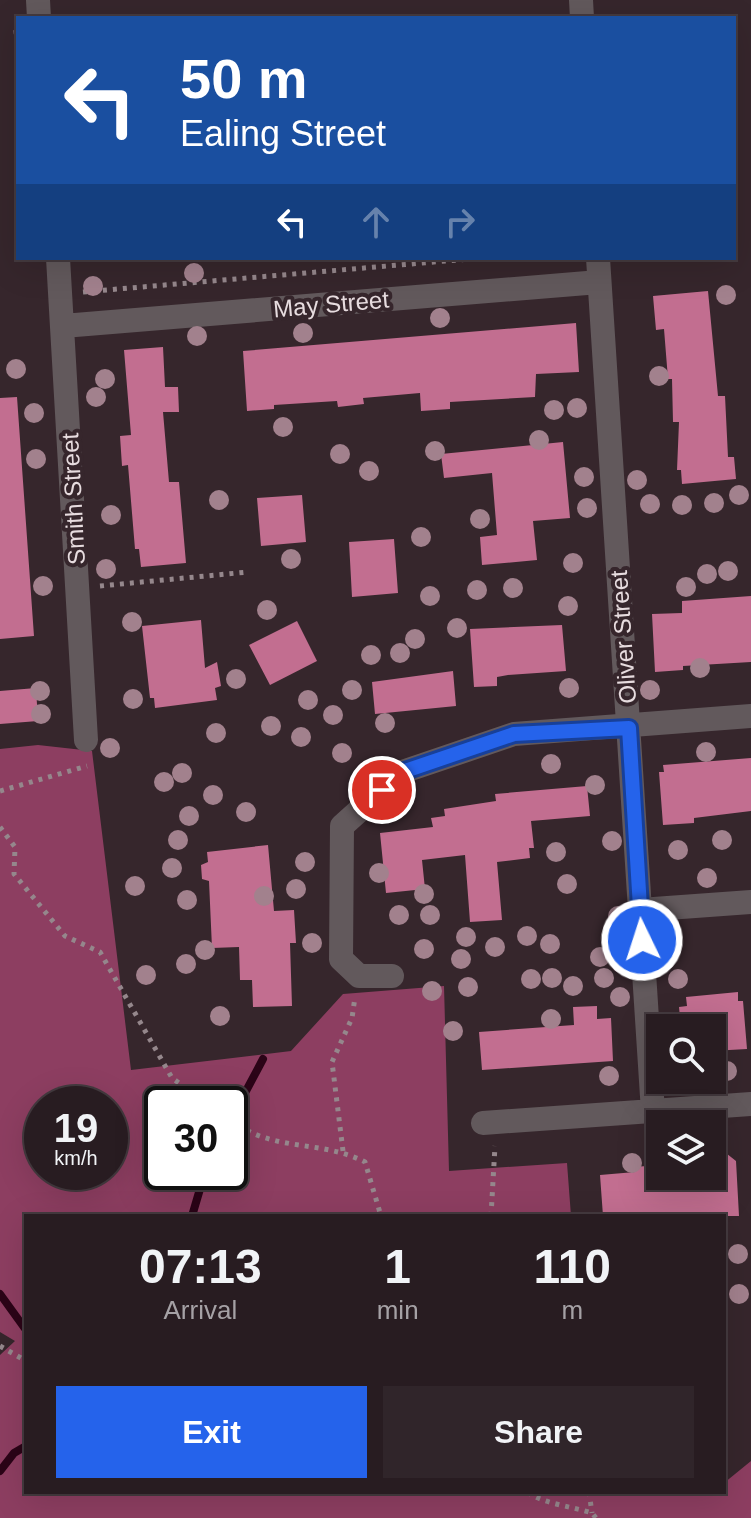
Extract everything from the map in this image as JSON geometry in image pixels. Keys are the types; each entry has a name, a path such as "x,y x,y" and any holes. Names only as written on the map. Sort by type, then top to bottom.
{"street":[{"name":"Smith Street","path":"58,260 86,740"},
{"name":"May Street","path":"63,326 599,270"},
{"name":"Oliver Street","path":"599,270 653,1110"},
{"path":"392,976 359,976 341,959 342,826 402,772 514,734 629,728 751,716"},
{"path":"640,910 751,902"},
{"path":"678,1110 751,1104"},
{"path":"483,1123 646,1112"}],"path":[{"path":"76,292 457,260"},
{"path":"95,587 248,572"},
{"path":"0,791 66,775 91,764"},
{"path":"0,827 15,847 14,874 65,936 100,952 172,1078 183,1086"},
{"path":"343,1151 332,1062 352,1018 359,976"},
{"path":"248,1130 271,1142 343,1151 365,1162 380,1214"},
{"path":"491,1214 494,1146"},
{"path":"0,1346 24,1360"},
{"path":"530,1494 537,1500 553,1501 594,1516"},
{"path":"589,1494 594,1516"}],"shaded area":[{"path":"38,745 92,751 131,1070 291,1051 343,994 444,986 449,1171 567,1163 571,1214 24,1214 24,1494 726,1494 726,1481 751,1461 751,1518 0,1518 0,1355 15,1341 0,1332 0,749"}],"building":[{"path":"708,291 718,396 725,396 728,457 734,457 736,479 682,484 681,470 677,470 679,422 673,422 672,379 668,379 664,329 656,330 653,296"},
{"path":"576,323 579,372 536,374 535,397 450,402 450,409 421,411 420,393 363,398 364,404 338,407 337,401 274,405 274,409 247,411 243,351"},
{"path":"163,347 165,387 178,387 179,412 163,412 169,482 179,482 186,563 141,567 139,549 135,549 128,465 122,466 120,436 131,435 124,350"},
{"path":"17,397 34,636 0,639 0,398"},
{"path":"563,442 570,518 533,521 537,560 482,565 480,537 497,535 492,473 444,478 441,454"},
{"path":"302,495 306,542 261,546 257,498"},
{"path":"394,539 398,593 352,597 349,542"},
{"path":"751,596 751,662 683,666 683,670 655,672 652,614 682,613 682,601"},
{"path":"201,620 205,668 217,662 221,686 215,688 217,700 155,708 154,698 150,698 142,626"},
{"path":"297,621 317,661 270,685 249,645"},
{"path":"562,625 566,671 508,675 497,677 497,686 474,687 470,629"},
{"path":"453,671 456,706 375,714 372,682"},
{"path":"36,688 38,721 0,724 0,691"},
{"path":"751,758 751,811 694,818 694,823 663,825 659,772 664,772 663,765"},
{"path":"587,786 590,816 531,821 534,848 529,848 530,858 497,862 502,920 470,922 465,855 422,860 425,889 386,893 380,833 433,827 431,818 445,816 444,809 496,801 495,794"},
{"path":"268,845 274,911 294,910 296,943 290,943 292,1006 253,1007 252,980 240,980 239,947 212,948 209,881 202,879 201,865 208,862 207,852"},
{"path":"738,992 738,1001 743,1001 747,1049 726,1050 726,1014 680,1014 679,1007 687,1006 686,997"},
{"path":"597,1006 597,1019 611,1018 613,1061 482,1070 479,1032 574,1025 573,1007"},
{"path":"726,1153 736,1161 739,1216 603,1214 600,1175 635,1172 634,1167 646,1166 646,1190 726,1190"}],"waterway":[{"path":"248,1087 263,1059"},
{"path":"193,1214 200,1190"},
{"path":"0,1294 24,1327"},
{"path":"0,1471 14,1453 24,1447"}],"route":[{"path":"382,790 402,772 514,734 629,728 642,940"}]}
